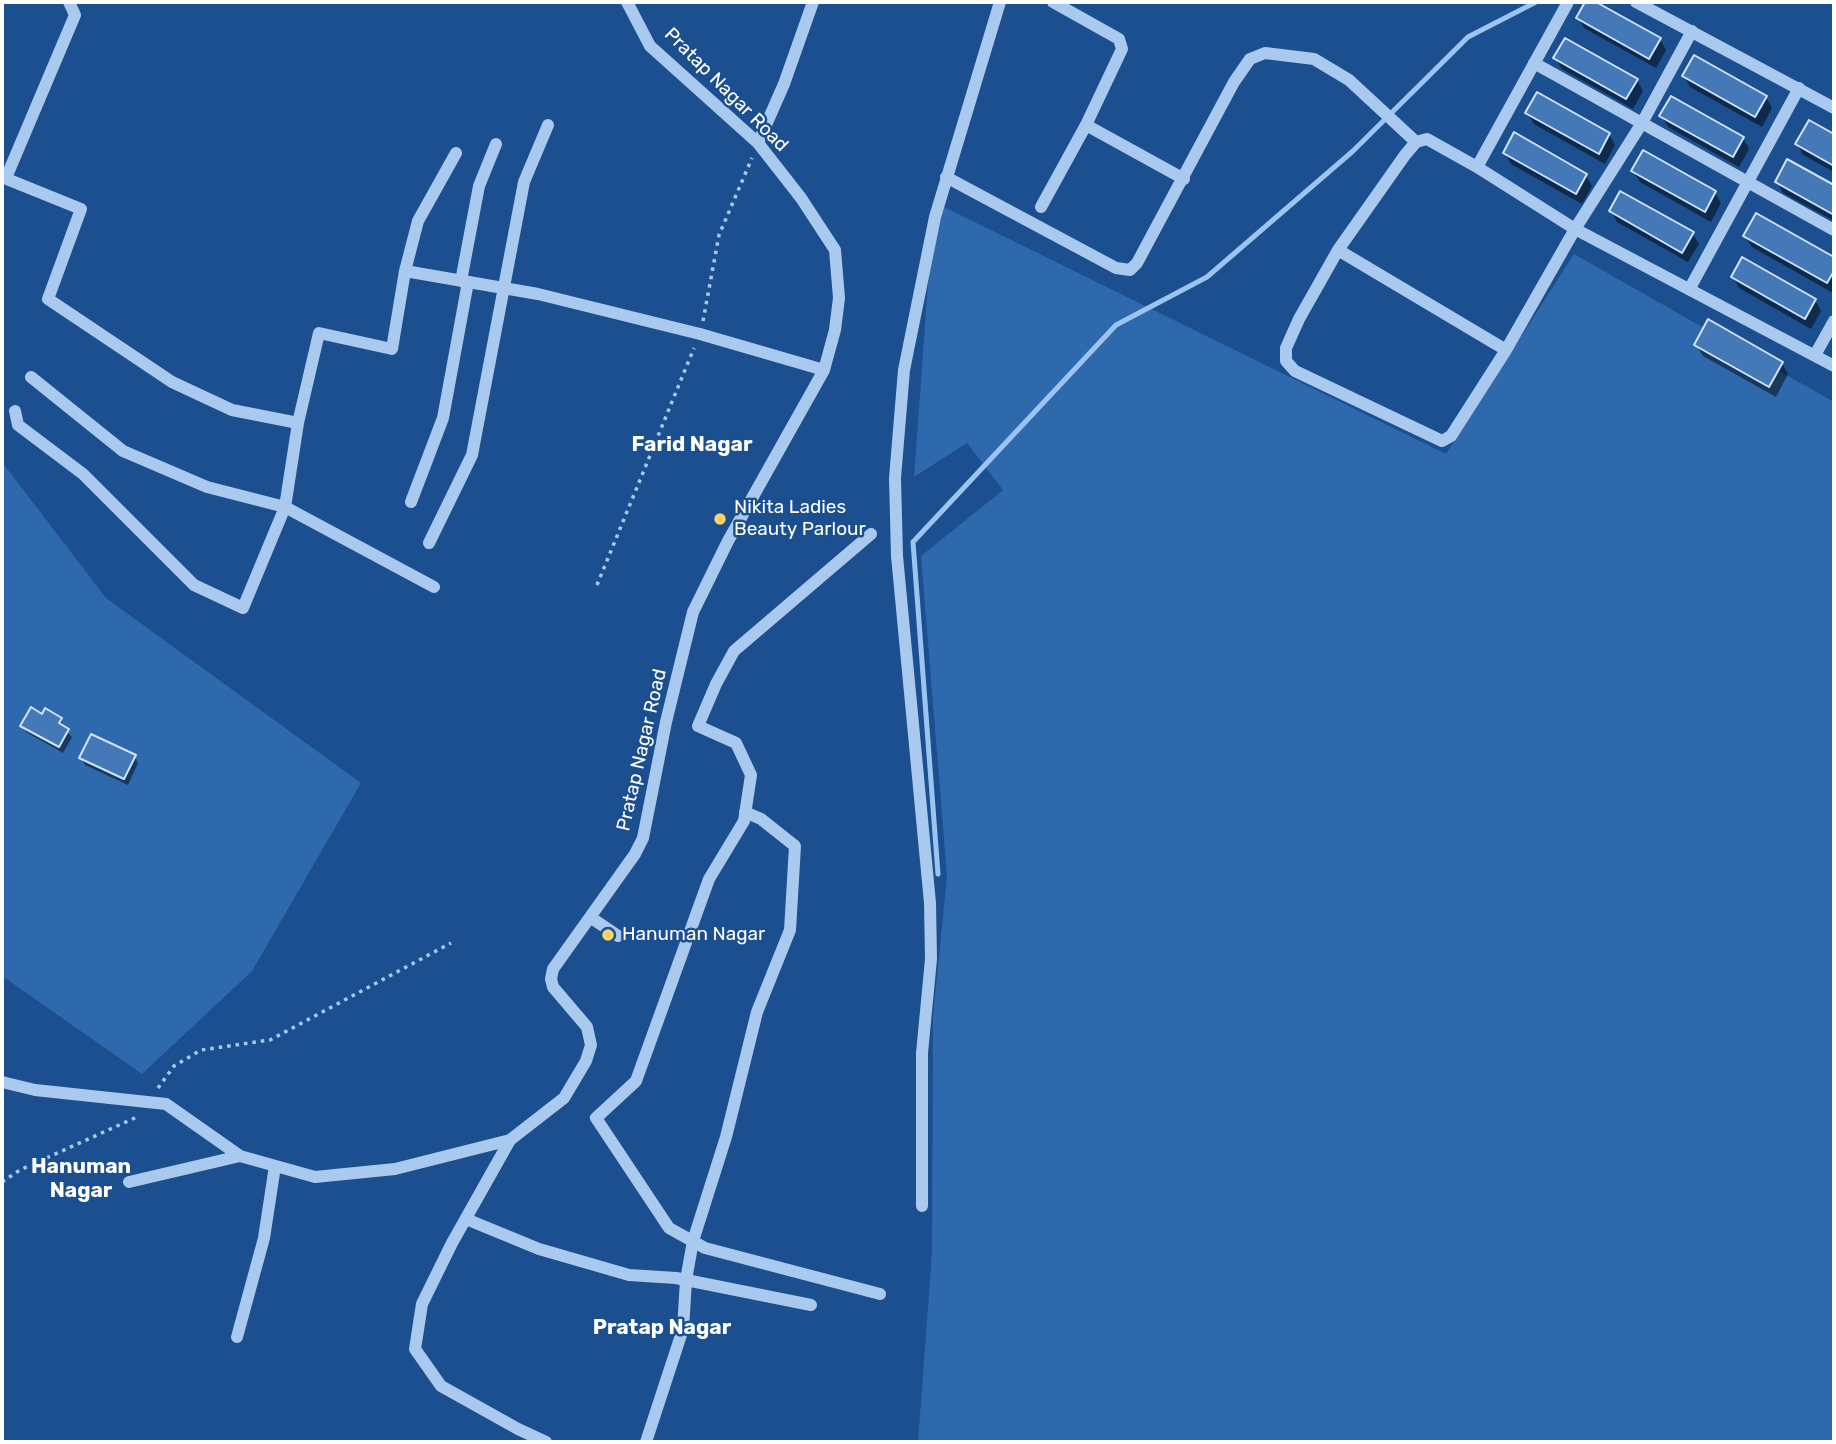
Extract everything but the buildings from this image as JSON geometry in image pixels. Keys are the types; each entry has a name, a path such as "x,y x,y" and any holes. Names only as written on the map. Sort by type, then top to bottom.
{"street":[{"path":"69,2 75,15 4,177 81,209 48,299 172,382 232,410 298,423"},
{"name":"Pratap Nagar Road","path":"2,1082 35,1090 166,1104 240,1156 315,1177 395,1169 510,1140 564,1098 586,1061 592,1045 587,1027 553,987 553,969 635,854 643,838 693,612 728,541 824,370 835,330 839,298 835,250 801,198 758,144 650,46 627,2"},
{"path":"758,144 784,84 813,2"},
{"path":"922,1206 922,1054 931,959 930,903 897,556 895,478 904,370 935,217 1000,2"},
{"path":"1041,207 1086,125 1122,49 1119,39 1053,2"},
{"path":"1477,167 1568,2"},
{"path":"1636,2 1834,107"},
{"path":"1692,31 1642,123 1575,229 1506,350 1451,436 1442,441 1295,370 1286,361 1286,348 1299,319 1338,250 1416,142 1427,139 1575,229 1834,366"},
{"path":"946,177 1116,268 1130,270 1137,263 1234,82 1250,59 1265,53 1314,59 1364,92 1416,142"},
{"path":"1534,63 1834,230"},
{"path":"1690,288 1799,88"},
{"path":"429,543 472,455 524,182 548,125"},
{"path":"1086,125 1184,179"},
{"path":"411,502 443,418 479,186 496,144"},
{"path":"15,411 18,425 83,474 194,584 243,608 285,507 298,423 319,333 392,349 405,271 418,221 456,153"},
{"path":"1338,250 1506,350"},
{"path":"405,271 538,294 700,334 824,370"},
{"path":"1815,355 1834,321"},
{"path":"31,377 123,451 207,487 285,507 434,587"},
{"path":"871,534 734,651 716,684 698,726 736,743 751,775 744,821 709,879 636,1082 596,1118 669,1228 705,1248 880,1294"},
{"path":"646,1442 682,1329 686,1280 693,1241 726,1137 757,1012 790,930 795,846 761,819 745,812"},
{"path":"590,917 618,936"},
{"path":"510,1140 422,1304 415,1349 441,1386 546,1442"},
{"path":"129,1182 240,1156"},
{"path":"237,1337 264,1238 275,1166"},
{"path":"466,1219 540,1249 629,1275 686,1280 811,1305"}],"path":[{"path":"597,585 700,334 719,235 758,144"},
{"path":"149,1102 174,1066 201,1051 270,1040 452,943"},
{"path":"2,1182 20,1170 142,1115"}],"shaded area":[{"path":"934,202 1446,454 1574,254 1834,402 1834,1442 918,1442 932,1253 933,1017 947,876 921,556 1003,490 967,443 914,477"},
{"path":"2,462 106,598 361,783 252,971 142,1074 2,976"}],"waterway":[{"path":"938,874 913,542 1116,325 1207,277 1353,151 1468,37 1536,2"}],"place":[{"name":"Nikita Ladies Beauty Parlour","path":"720,519"},
{"name":"Hanuman Nagar","path":"608,935"}],"district":[{"name":"Farid Nagar","path":"692,445"},
{"name":"Hanuman Nagar","path":"81,1179"},
{"name":"Pratap Nagar","path":"662,1328"}]}
